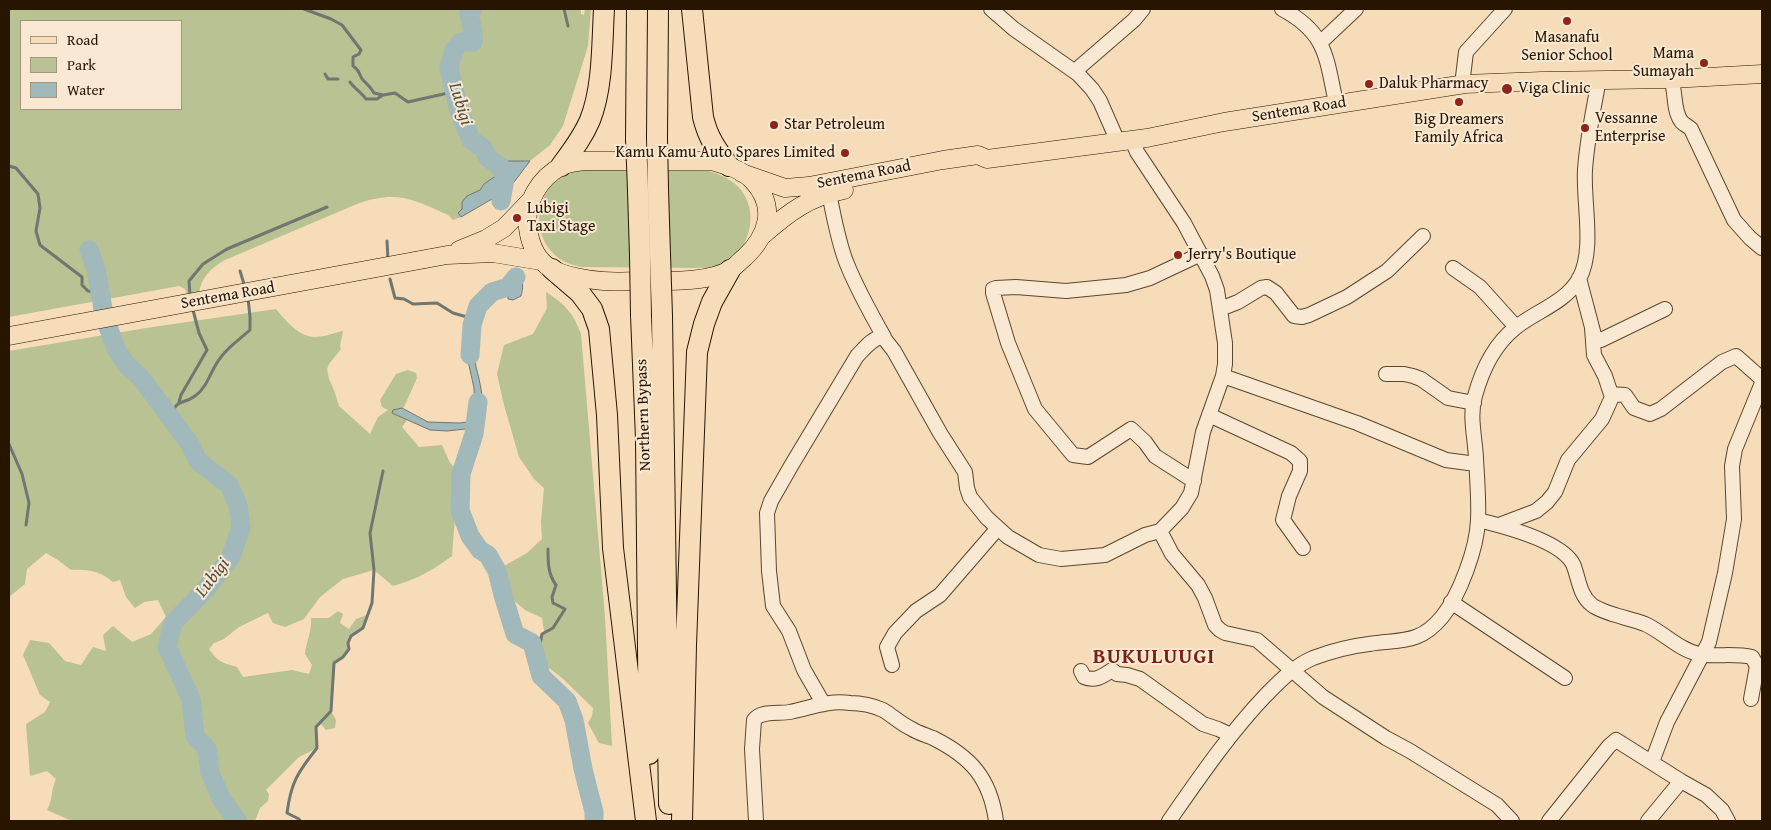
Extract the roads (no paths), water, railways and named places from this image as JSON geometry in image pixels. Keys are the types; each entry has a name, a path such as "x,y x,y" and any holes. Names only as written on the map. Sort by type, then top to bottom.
{"highway":[{"path":"561,166 578,142 590,120 595,104 604,9"},
{"name":"Northern Bypass","path":"637,9 636,139 638,190 662,316 670,821"},
{"name":"Northern Bypass","path":"650,821 646,440 641,315 658,189 658,9"},
{"path":"692,9 703,117 707,134 715,148 735,169"},
{"path":"547,265 580,294 592,309 599,329 607,415 613,548 646,821"},
{"path":"682,821 686,645 698,352 704,324 712,302 730,270"}],"main road":[{"name":"Sentema Road","path":"448,255 486,239 504,228 531,199 542,183 561,166 572,162 712,162 785,188 809,186 943,160 978,156 987,159 1125,141 1336,103 1462,84 1671,79 1762,74"},
{"name":"Sentema Road","path":"9,336 448,255 493,253 547,265 580,278 605,281 708,278 730,270 749,253 763,236 792,211 806,202 829,193 979,165 987,159"},
{"path":"735,169 752,180 760,191 766,207 768,220 763,236"},
{"path":"531,199 527,214 532,246 547,265"}],"street":[{"path":"829,193 847,264 872,316 940,433 965,472 970,497 987,518 1008,537 1039,555 1062,559 1105,554 1145,535 1160,531 1182,508 1191,493 1203,432 1225,364 1225,344 1220,310 1212,276 1184,223 1137,152 1125,141 1092,89 1074,71 1014,29 991,9"},
{"path":"1074,71 1134,20 1143,9"},
{"path":"1282,9 1307,25 1320,42 1328,64 1336,103"},
{"path":"1320,42 1356,9"},
{"path":"1462,84 1466,52 1505,9"},
{"path":"1671,79 1680,120 1691,129 1734,220 1762,248"},
{"path":"1170,821 1249,713 1293,670 1313,658 1344,650 1369,644 1410,640 1427,632 1442,617 1451,602 1470,558 1478,520 1472,418 1474,397 1490,357 1500,342 1516,327 1548,308 1568,293 1580,278 1586,258 1585,171 1588,138 1599,80"},
{"path":"1220,310 1261,288 1267,287 1276,293 1294,316 1302,317 1347,297 1375,279 1387,271 1424,236"},
{"path":"1194,481 1155,456 1145,442 1131,429 1088,457 1073,456 1035,409 1008,343 993,289 1016,287 1066,291 1126,285 1150,278 1201,254"},
{"path":"1453,268 1480,287 1516,327"},
{"path":"1499,525 1536,511 1547,502 1555,492 1568,460 1602,419 1612,397 1594,355 1592,328 1580,278"},
{"path":"1592,328 1597,339 1604,340 1665,309"},
{"path":"822,703 804,670 789,631 773,606 769,571 767,513 791,466 857,356 876,338 884,337"},
{"path":"1611,394 1625,395 1634,408 1650,414 1661,409 1722,362 1736,356 1762,379"},
{"path":"1386,374 1413,376 1421,379 1448,398 1474,403"},
{"path":"1222,376 1357,423 1446,460 1476,464"},
{"path":"1652,762 1667,722 1709,642 1725,573 1734,519 1732,466 1735,449 1757,413 1762,383"},
{"path":"1210,415 1291,453 1300,461 1300,472 1283,520 1303,548"},
{"path":"1478,520 1499,525 1550,544 1565,553 1574,567 1583,594 1593,606 1646,625 1696,653 1748,656 1758,660 1751,699"},
{"path":"892,666 887,647 895,633 916,611 940,595 998,528"},
{"path":"1160,531 1172,554 1198,585 1215,625 1225,633 1257,640 1323,697 1386,738 1497,805 1512,821"},
{"path":"1451,602 1565,678"},
{"path":"1081,671 1084,677 1090,680 1100,678 1112,670 1117,674 1140,679 1203,724 1232,735"},
{"path":"756,821 752,749 754,720 757,716 784,713 822,703 849,702 877,708 964,756 976,767 987,785 996,821"},
{"path":"1549,821 1615,740 1618,740 1714,801 1728,821"},
{"path":"1648,821 1681,781"}],"water":[{"path":"500,161 530,161 508,190 505,199 495,201 492,199 461,217 458,213 462,209 462,202 467,196 480,190 484,184 497,175 498,166 494,163"},
{"path":"519,275 523,285 521,296 513,300 508,299 507,283 511,277"},
{"path":"469,327 474,339 475,362 482,400 481,414 474,428 447,431 430,430 392,413 393,410 402,408 428,422 459,423 475,421 474,388 468,361 466,328"},
{"path":"579,745 586,754 586,780 577,761"},
{"path":"586,781 596,786 591,799 588,794"}],"waterway":[{"path":"304,9 342,25 361,50 359,54 353,57 353,66 374,93 383,95 395,93 408,102 448,93 455,94"},
{"name":"Lubigi","path":"473,9 469,12 473,42 461,42 454,50 449,68 459,111 471,140 483,148 488,158 501,167 505,179 501,201"},
{"path":"564,9 568,26"},
{"path":"325,74 328,79 338,79"},
{"path":"350,82 366,99 377,99 383,95"},
{"path":"9,166 16,168 38,194 40,208 36,231 40,245 82,277 82,285 88,291 100,292"},
{"path":"190,295 189,281 203,264 227,249 327,207"},
{"path":"387,241 388,261"},
{"name":"Lubigi","path":"89,250 96,269 103,309"},
{"path":"240,271 244,284"},
{"path":"470,355 472,325 478,306 492,292 508,287 516,277"},
{"path":"390,279 395,298 404,299 413,304 437,303 453,313 467,317 473,323"},
{"path":"171,418 175,407 199,392 224,353 250,330 248,298"},
{"path":"179,402 181,395 207,350 199,333 193,310"},
{"name":"Lubigi","path":"107,324 117,351 127,365 142,379 190,444 198,461 229,485 238,505 241,527 231,557 206,589 173,623 167,647 191,699 195,736 207,749 210,773 222,800 238,821"},
{"path":"478,402 474,434 461,474 460,510 470,536 480,550 488,555 497,571 515,634 532,643 541,676 567,701 574,720 583,769 594,812 594,821"},
{"path":"9,444 22,474 29,503 26,525"},
{"path":"300,821 287,813 293,785 300,771 317,748 316,727 331,711 334,663 343,657 349,649 348,643 351,636 363,628 372,603 374,570 370,533 383,471"},
{"path":"534,652 540,645 542,634 553,628 565,609 553,603 552,597 556,585 548,564 548,549"}],"place":[{"name":"Masanafu Senior School","path":"1567,21"},
{"name":"Mama Sumayah","path":"1704,63"},
{"name":"Daluk Pharmacy","path":"1369,84"},
{"name":"Viga Clinic","path":"1507,89"},
{"name":"Big Dreamers Family Africa","path":"1459,102"},
{"name":"Star Petroleum","path":"774,125"},
{"name":"Vessanne Enterprise","path":"1585,128"},
{"name":"Kamu Kamu Auto Spares Limited","path":"845,153"},
{"name":"Lubigi Taxi Stage","path":"517,218"},
{"name":"Jerry's Boutique","path":"1178,255"}],"district":[{"name":"BUKULUUGI","path":"1154,658"}]}
